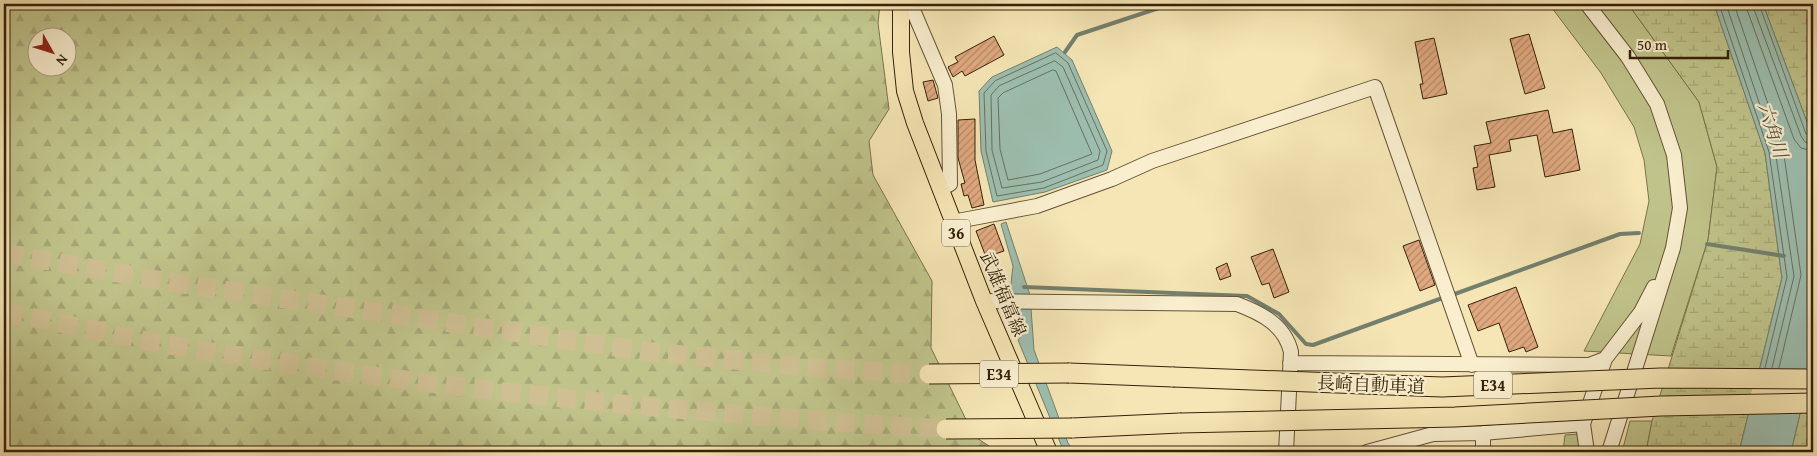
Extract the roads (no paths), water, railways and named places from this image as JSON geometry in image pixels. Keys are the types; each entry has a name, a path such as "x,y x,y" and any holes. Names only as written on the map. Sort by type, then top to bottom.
{"highway":[{"name":"長崎自動車道","path":"930,374 1069,373 1442,387 1661,378 1813,379"},
{"name":"長崎自動車道","path":"946,429 1072,428 1180,422 1455,417 1661,406 1813,403"}],"main road":[{"name":"武雄福富線","path":"901,4 901,52 905,91 952,222 1049,452"}],"street":[{"path":"908,4 913,10 945,85 948,114 950,184 940,189"},
{"path":"1587,4 1628,57 1657,104 1674,155 1680,208 1673,248 1609,452"},
{"path":"952,222 1037,206 1112,179 1152,161 1375,87 1472,365"},
{"path":"1587,452 1583,424 1605,359 1641,312 1673,248"},
{"path":"984,301 1237,304 1260,312 1288,340 1290,363 1286,452"},
{"path":"1290,363 1589,365 1605,359"},
{"path":"1367,452 1433,434 1482,433 1583,424"},
{"path":"1482,433 1483,452"}],"water":[{"name":"六角川","path":"1714,4 1763,4 1813,138 1813,358 1791,452 1739,452 1782,278 1765,153"},
{"path":"1057,47 1072,60 1112,151 1107,170 1045,192 993,202 981,151 979,91 992,77"},
{"path":"1006,222 1030,295 1034,350 1068,443 1074,452 1064,452 1018,340 1023,334 1010,292 1013,266 1001,224"}],"waterway":[{"path":"1065,52 1077,35 1171,4"},
{"path":"1452,295 1620,234 1639,233"},
{"path":"1707,244 1784,256"},
{"path":"1024,287 1247,296 1279,314 1306,344 1313,345 1445,297"}],"tunnel":[{"path":"4,253 169,282 652,352 828,369 929,374"},
{"path":"4,312 158,343 256,359 453,386 650,407 946,429"}]}
